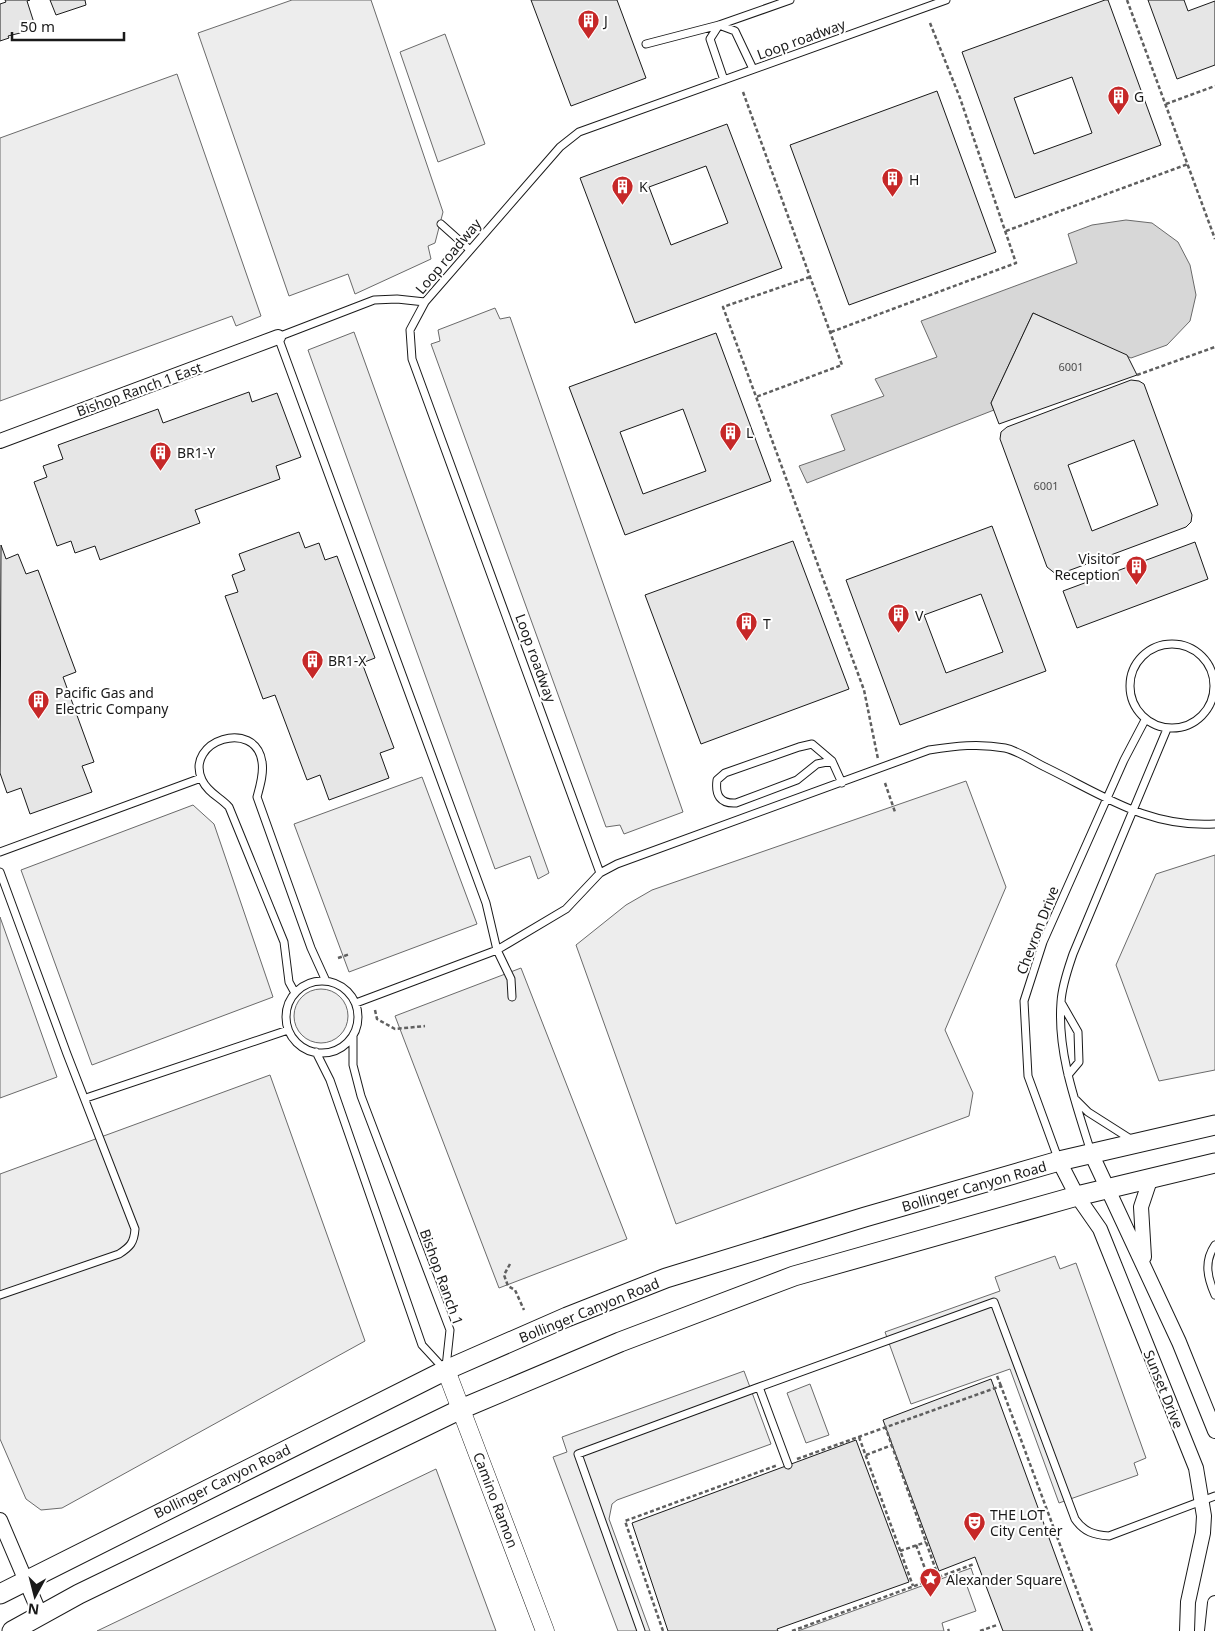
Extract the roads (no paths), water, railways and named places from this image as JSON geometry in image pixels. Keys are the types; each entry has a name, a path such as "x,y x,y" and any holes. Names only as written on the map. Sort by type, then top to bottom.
{"main road":[{"name":"Bollinger Canyon Road","path":"0,1594 446,1370 567,1317 666,1278 865,1217 1059,1161 1215,1125"},
{"path":"12,1631 40,1614 461,1409 620,1342 794,1276 1078,1196 1215,1164"}],"street":[{"name":"Bishop Ranch 1 East","path":"0,441 278,337"},
{"path":"1091,1153 1179,1342 1215,1430"},
{"name":"Sunset Drive","path":"1059,1161 1078,1196 1100,1229 1209,1499 1188,1602 1187,1631"},
{"path":"1145,1270 1141,1207 1150,1180"},
{"name":"Camino Ramon","path":"446,1370 545,1631"},
{"path":"0,1520 40,1614"},
{"path":"1212,1631 1215,1603"}],"lane":[{"path":"646,44 719,25 790,0"},
{"name":"Loop roadway","path":"600,874 412,359 410,330 425,302 469,249 560,148 580,132 946,0"},
{"path":"719,25 735,31 753,70"},
{"path":"719,25 710,39 724,80"},
{"path":"441,224 469,249"},
{"path":"425,302 397,299 374,300 278,337 486,903 497,950 511,979 512,997"},
{"path":"1167,644 1182,645 1195,650 1205,660 1212,672 1214,686 1212,700 1205,713 1194,723 1181,728 1167,729 1145,720 1136,709 1130,696 1129,682 1133,668 1147,652 1167,644"},
{"name":"Chevron Drive","path":"1059,1161 1028,1076 1024,1001 1043,942 1107,799 1145,720"},
{"path":"1091,1153 1068,1075 1063,1046 1061,1002 1066,975 1073,954 1167,729"},
{"path":"294,993 289,982 284,942 229,807 221,798 212,793 201,778 199,768 201,760 214,741 224,737 243,739 254,745 260,752 262,774 258,797 311,948 326,981"},
{"path":"832,761 817,764 797,780 736,803 728,804 717,795 717,780 725,773 812,744 832,761 842,783"},
{"path":"356,1003 497,950 566,909 600,874 617,864 929,750 969,744 1007,749 1107,799 1156,820 1192,825 1215,824"},
{"path":"0,852 201,778"},
{"path":"0,872 67,1054 86,1098 135,1229 134,1241 129,1248 118,1254 0,1295"},
{"path":"326,981 347,990 356,1003 358,1019 353,1036 340,1048 328,1053 316,1052 300,1046 288,1030 286,1010 294,993 306,984 326,981"},
{"path":"1061,1002 1078,1032 1080,1062 1068,1075"},
{"path":"86,1098 288,1030"},
{"name":"Bishop Ranch 1","path":"353,1036 353,1065 361,1096 450,1330 446,1370"},
{"path":"316,1052 330,1080 422,1345 446,1370"},
{"path":"1074,1098 1088,1112 1137,1143"},
{"path":"1215,1245 1207,1257 1208,1281 1215,1295"},
{"path":"641,1631 578,1454 994,1302 1075,1519 1081,1528 1094,1535 1109,1536 1209,1499"},
{"path":"759,1388 788,1464"}],"place":[{"name":"J","path":"588,39"},
{"name":"G","path":"1118,115"},
{"name":"H","path":"893,198"},
{"name":"K","path":"623,205"},
{"name":"L","path":"730,451"},
{"name":"BR1-Y","path":"161,471"},
{"name":"Visitor Reception","path":"1136,585"},
{"name":"V","path":"899,634"},
{"name":"T","path":"747,642"},
{"name":"BR1-X","path":"312,679"},
{"name":"Pacific Gas and Electric Company","path":"39,719"},
{"name":"THE LOT City Center","path":"974,1541"},
{"name":"Alexander Square","path":"930,1598"}]}
